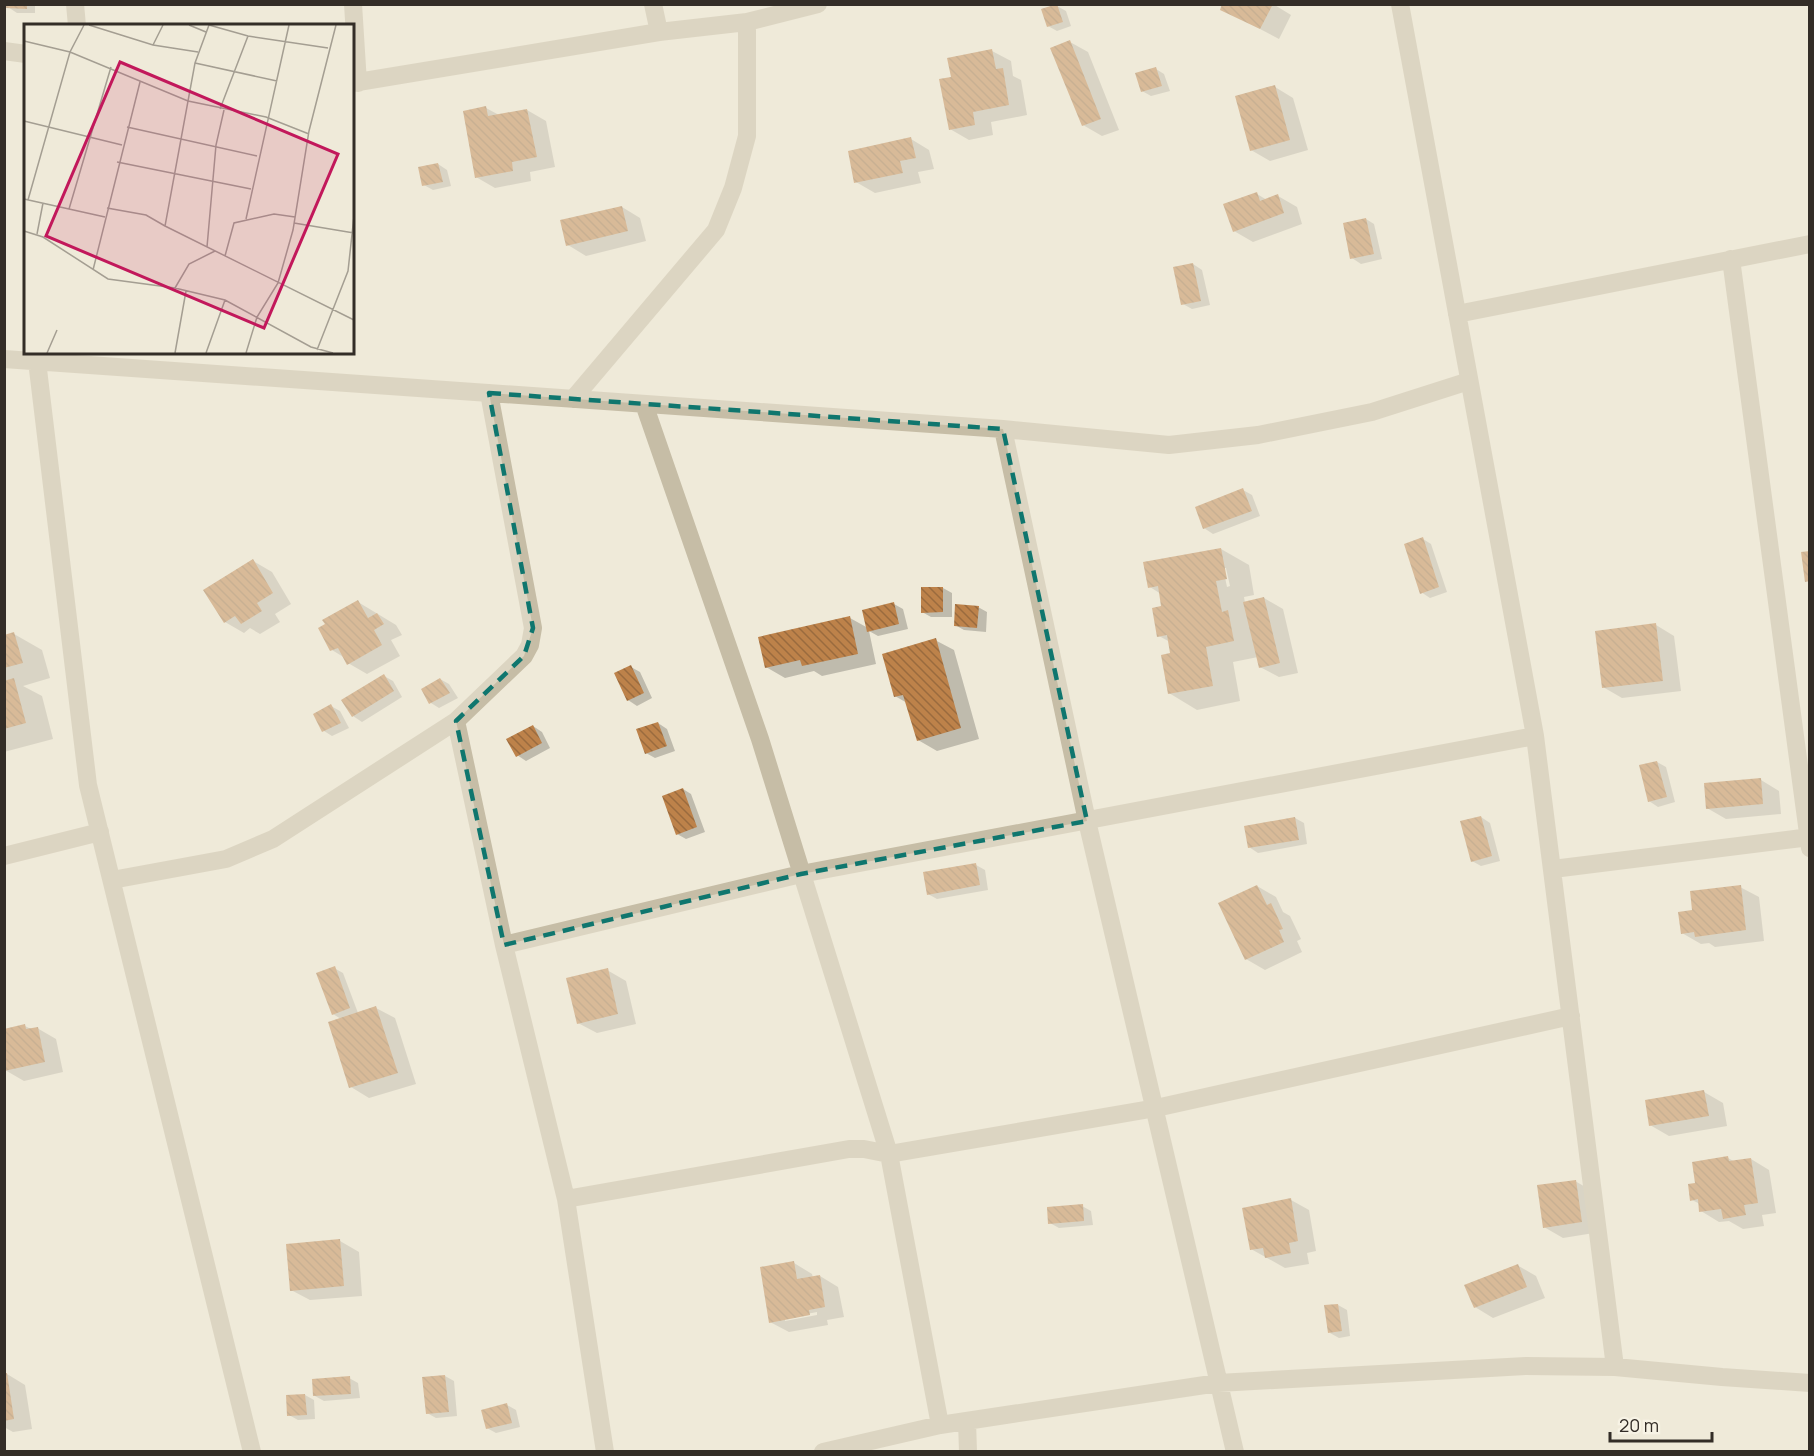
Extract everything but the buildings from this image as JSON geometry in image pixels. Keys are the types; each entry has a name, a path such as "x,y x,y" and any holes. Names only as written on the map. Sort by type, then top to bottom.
{"street":[{"path":"75,4 77,24"},
{"path":"353,4 354,24"},
{"path":"653,4 659,32"},
{"path":"354,44 355,83 659,32 747,22 818,4"},
{"path":"1400,4 1535,736 1615,1367"},
{"path":"573,399 716,230 733,188 747,136 747,22"},
{"path":"4,51 24,54"},
{"path":"1457,314 1809,244"},
{"path":"1552,869 1809,841 1731,259"},
{"path":"4,359 38,357 489,393 1003,429 1170,445 1258,435 1372,412 1469,381"},
{"path":"38,357 88,785 252,1452"},
{"path":"112,880 226,859 273,839 456,721 524,656 530,645 533,628 489,393"},
{"path":"644,404 760,739 889,1154 940,1425"},
{"path":"1003,429 1087,821 1235,1452"},
{"path":"456,721 504,945 566,1199 605,1452"},
{"path":"504,945 801,874 1535,736"},
{"path":"4,856 100,832"},
{"path":"566,1199 849,1149 864,1149 889,1154 1156,1108 1571,1016"},
{"path":"823,1452 940,1425 1218,1383 1526,1366 1615,1367 1809,1383"},
{"path":"967,1421 968,1452"}],"highlighted area":[{"path":"489,393 1003,429 1087,821 801,874 504,945 456,721 524,656 533,628"}]}
